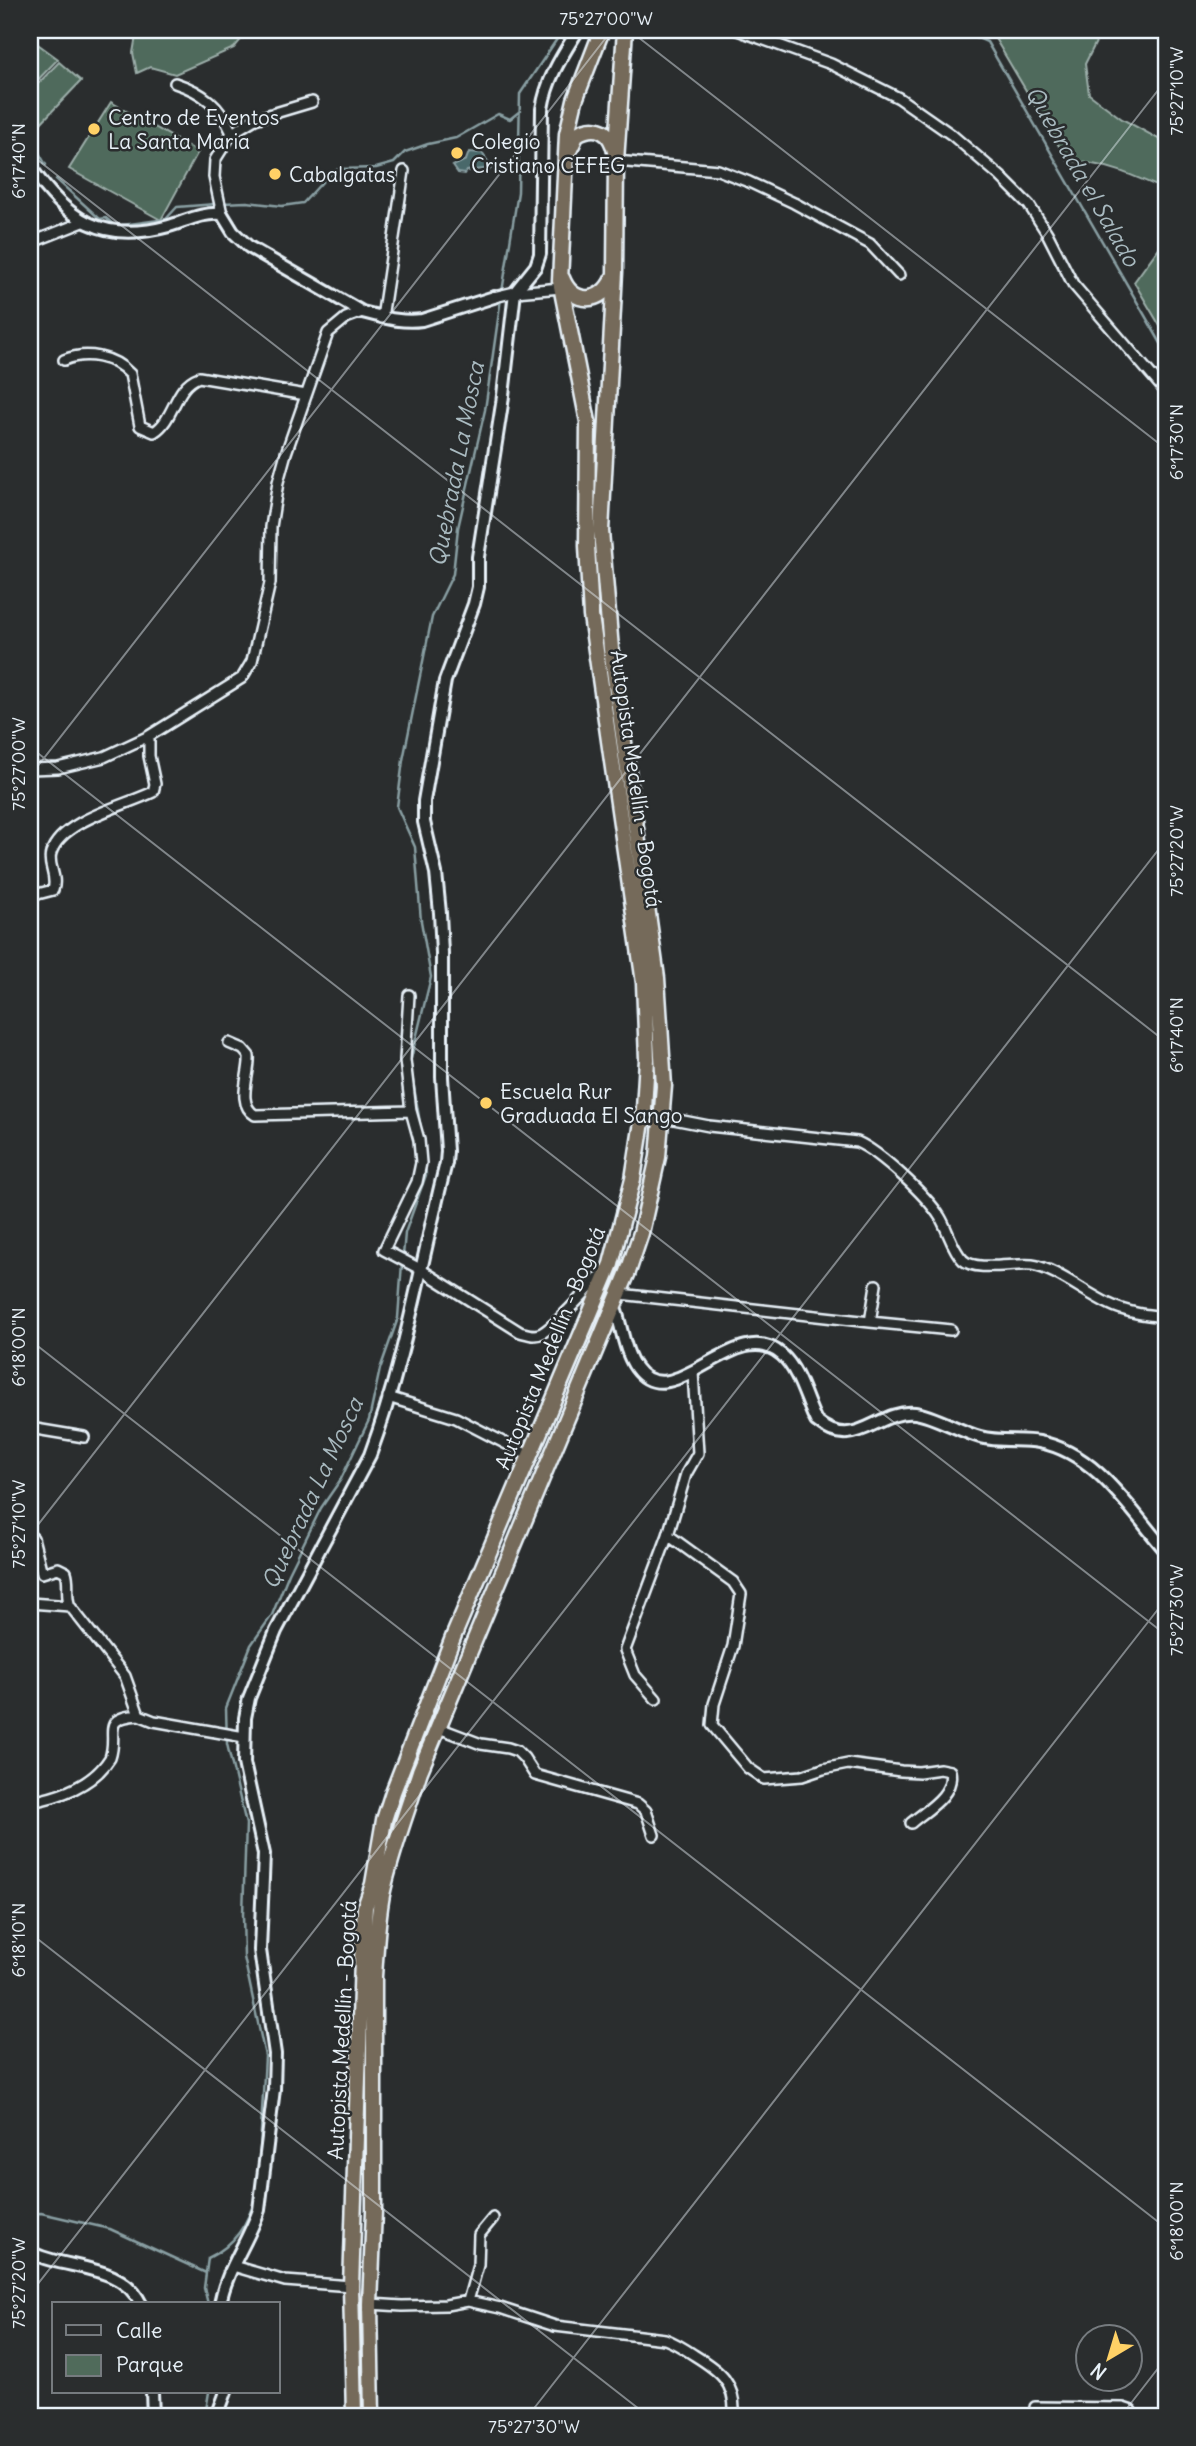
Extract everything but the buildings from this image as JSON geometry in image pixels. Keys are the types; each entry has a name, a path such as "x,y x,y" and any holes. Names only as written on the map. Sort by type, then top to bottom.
{"highway":[{"name":"Autopista Medellín - Bogotá","path":"354,2416 351,2286 362,1959 365,1907 373,1884 378,1847 393,1792 423,1712 611,1264 633,1179 644,1109 647,1059 644,983 591,616 587,546 588,422 561,288 567,134 575,100 602,30"},
{"name":"Autopista Medellín - Bogotá","path":"372,2416 370,2304 374,2211 374,1976 383,1893 420,1771 618,1301 641,1233 663,1117 664,1086 658,986 611,649 601,531 615,272 616,161 625,30"},
{"path":"565,169 573,140 586,129 606,132 612,139 616,161"},
{"path":"561,270 562,281 569,290 578,297 589,299 600,296 608,289 615,272"}],"street":[{"path":"220,2302 233,2266 260,2210 274,2089 275,2054 260,1950 264,1854 248,1791 239,1736 249,1698 276,1630 370,1455 403,1349 447,1151 442,1087 440,913 436,873 424,822 424,801 445,681 478,587 478,557 502,404 510,293 536,266 540,254 542,109 545,91 550,77 578,30"},
{"path":"737,30 831,64 899,98 953,135 1029,205 1047,233 1073,284 1166,392"},
{"path":"175,83 201,93 217,106 232,133"},
{"path":"312,102 255,119 232,133 215,160 214,177 221,212 233,232 249,247 362,312 410,322 510,293 561,288"},
{"path":"616,161 718,170 749,182 794,202 870,243 899,275"},
{"path":"30,166 50,194 83,222 128,233 221,212"},
{"path":"382,318 404,171"},
{"path":"30,243 83,222"},
{"path":"30,769 58,768 104,757 149,736 242,678 250,667 270,583 271,527 278,482 328,333 346,318 362,312"},
{"path":"64,360 78,355 91,355 124,368 130,374 140,426 154,432 163,424 190,380 200,377 306,394"},
{"path":"30,896 53,890 55,875 50,856 61,835 106,810 153,792 155,784 149,755 149,736"},
{"path":"409,995 405,1060 421,1163 417,1182 384,1250 420,1269 520,1332 533,1335 541,1334 554,1323 611,1264"},
{"path":"229,1042 243,1049 249,1056 245,1083 247,1104 249,1111 255,1115 411,1111"},
{"path":"663,1117 709,1126 857,1142 877,1154 934,1208 959,1254 969,1263 987,1266 1033,1265 1111,1305 1137,1313 1166,1317"},
{"path":"870,1322 876,1285"},
{"path":"951,1330 618,1301 627,1348 636,1368 649,1379 665,1382 693,1372 723,1353 739,1347 759,1346 775,1350 783,1355 793,1370 816,1421 832,1431 844,1434 861,1432 893,1416 915,1413 981,1437 1039,1442 1054,1446 1092,1468 1116,1491 1166,1551"},
{"path":"656,1699 635,1675 625,1650 668,1535 686,1474 698,1453 693,1372"},
{"path":"388,1397 456,1418 530,1456"},
{"path":"30,1427 83,1437"},
{"path":"668,1535 733,1582 741,1594 733,1646 712,1718 716,1730 748,1768 764,1779 802,1776 848,1764 901,1771 950,1771 949,1787 942,1797 911,1823"},
{"path":"30,1536 33,1538 42,1573 58,1568 66,1572 66,1598 69,1606 125,1676 139,1715"},
{"path":"30,1603 69,1606"},
{"path":"30,1802 83,1786 110,1758 111,1726 125,1716 139,1715 154,1721 239,1736"},
{"path":"439,1728 481,1744 517,1751 534,1775 638,1804 646,1811 653,1835"},
{"path":"468,2301 478,2265 479,2235 493,2218"},
{"path":"30,2252 115,2277 131,2288 140,2302"},
{"path":"233,2266 285,2281 351,2286"},
{"path":"370,2304 446,2305 468,2301 500,2308 555,2326 674,2342 721,2373 729,2386 734,2416"},
{"path":"152,2394 153,2416"},
{"path":"217,2416 225,2394"},
{"path":"1035,2407 1124,2408 1132,2411 1132,2416"}],"green space":[{"path":"137,30 249,30 234,48 175,74 150,67 137,73 133,53"},
{"path":"990,30 1102,30 1085,64 1089,94 1122,119 1166,143 1166,190 1107,167 1068,161"},
{"path":"35,42 58,59 30,88 30,47"},
{"path":"59,62 81,81 37,127 30,120 30,92"},
{"path":"111,102 198,152 161,220 69,169"},
{"path":"1166,238 1166,336 1134,282"}],"water":[{"path":"469,152 482,153 492,167 488,172 483,169 458,173 453,166 466,160"}],"waterway":[{"name":"Quebrada La Mosca","path":"502,292 518,192 520,94 563,30"},
{"name":"Quebrada el Salado","path":"960,30 987,42 1166,352"},
{"path":"222,203 247,202 282,206 303,203 338,169 376,168 394,163 405,152 456,138 498,114 510,119 520,111"},
{"path":"30,138 46,165"},
{"path":"56,179 100,219 106,218 115,226 166,219 177,207 216,204"},
{"name":"Quebrada La Mosca","path":"423,1141 410,1063 431,977 421,921 415,847 397,807 403,760 432,617 453,574 458,528 485,410 501,298"},
{"name":"Quebrada La Mosca","path":"403,1256 405,1233 426,1175 425,1162"},
{"name":"Quebrada La Mosca","path":"259,2168 265,2056 244,1957 246,1824 227,1744 226,1708 251,1645 272,1615 321,1508 341,1479 369,1420 380,1369 398,1318 402,1263"},
{"name":"Quebrada La Mosca","path":"208,2302 204,2288 208,2258 233,2240 249,2215 256,2195"},
{"path":"30,2214 41,2213 110,2229 206,2273"},
{"name":"Quebrada La Mosca","path":"205,2416 209,2394"}],"place":[{"name":"Centro de Eventos La Santa Maria","path":"94,129"},
{"name":"Colegio Cristiano CEFEG","path":"457,153"},
{"name":"Cabalgatas","path":"275,174"},
{"name":"Escuela Rur Graduada El Sango","path":"486,1103"}]}
